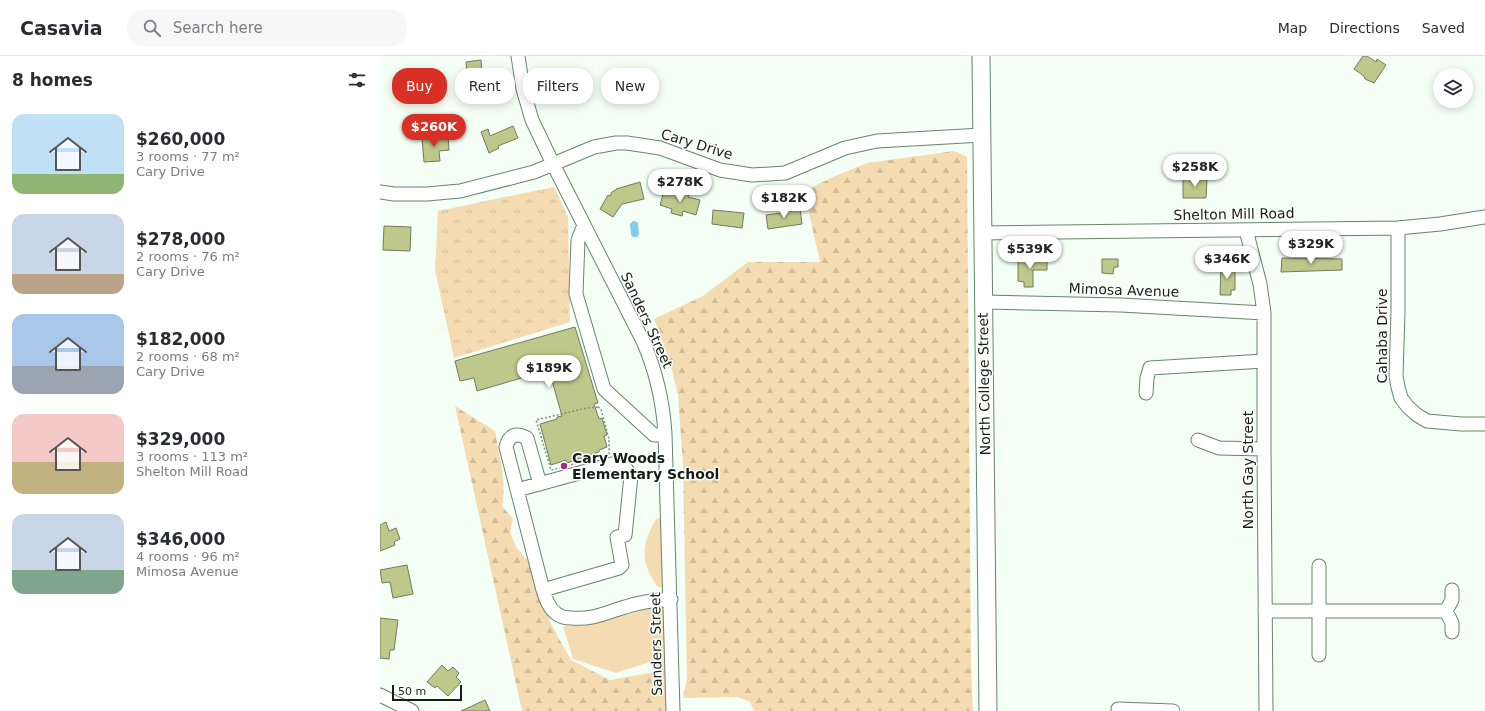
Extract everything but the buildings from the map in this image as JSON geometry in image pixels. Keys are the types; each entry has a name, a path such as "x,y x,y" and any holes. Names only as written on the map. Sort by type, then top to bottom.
{"main road":[{"name":"North College Street","path":"981,56 988,711"}],"street":[{"name":"Sanders Street","path":"518,56 523,89 532,120 650,357 658,385 663,407 665,434 671,598 673,711"},
{"name":"Cary Drive","path":"380,192 427,194 460,191 534,172 594,147 616,143 627,143 660,148 720,170 752,176 785,173 845,148 870,142 982,135"},
{"name":"Shelton Mill Road","path":"982,233 1398,228 1485,217"},
{"path":"584,226 578,240 576,294 604,388 654,434 665,434"},
{"name":"Cahaba Drive","path":"1398,228 1396,376 1402,398 1408,407 1427,421 1461,424 1485,424"},
{"name":"North Gay Street","path":"1246,230 1260,284 1264,313 1266,711"},
{"name":"Mimosa Avenue","path":"983,302 1121,305 1264,313"},
{"path":"1146,393 1147,378 1150,368 1264,361"},
{"path":"540,484 527,438 513,435 509,438 506,447 543,590 552,610 558,615 582,619 604,615 625,606 651,600 671,598"},
{"path":"1198,440 1219,448 1264,449"},
{"path":"517,490 612,464 623,466 631,476 625,535 617,537 622,565 619,568 543,590"},
{"path":"1319,566 1319,655"},
{"path":"1446,610 1452,600 1452,590"},
{"path":"1265,611 1446,610"},
{"path":"1446,610 1452,623 1452,632"},
{"path":"380,695 412,711"},
{"path":"1118,709 1173,711"}],"path":[{"path":"598,407 601,409 605,427 609,440 609,455 551,470 536,420 587,408 598,407"}],"green space":[{"path":"954,151 967,157 971,667 973,711 754,711 750,702 737,697 683,698 687,677 683,464 678,396 671,365 654,319 703,296 748,262 820,262 804,191 867,163"},
{"path":"554,187 568,217 570,322 454,358 435,270 438,211"},
{"path":"455,406 495,431 504,488 502,506 513,519 510,532 516,547 528,561 551,624 571,660 610,680 655,672 653,664 655,661 663,658 666,660 667,711 522,711"},
{"path":"658,518 662,519 663,588 658,587 654,581 645,560 645,546 647,539 653,524"},
{"path":"661,606 664,606 665,657 616,673 573,659 563,626 584,626 651,608 657,612"}],"water":[{"path":"633,221 638,223 639,234 637,237 633,237 631,235 630,224"}],"place":[{"name":"Cary Woods Elementary School","path":"564,466"}]}
